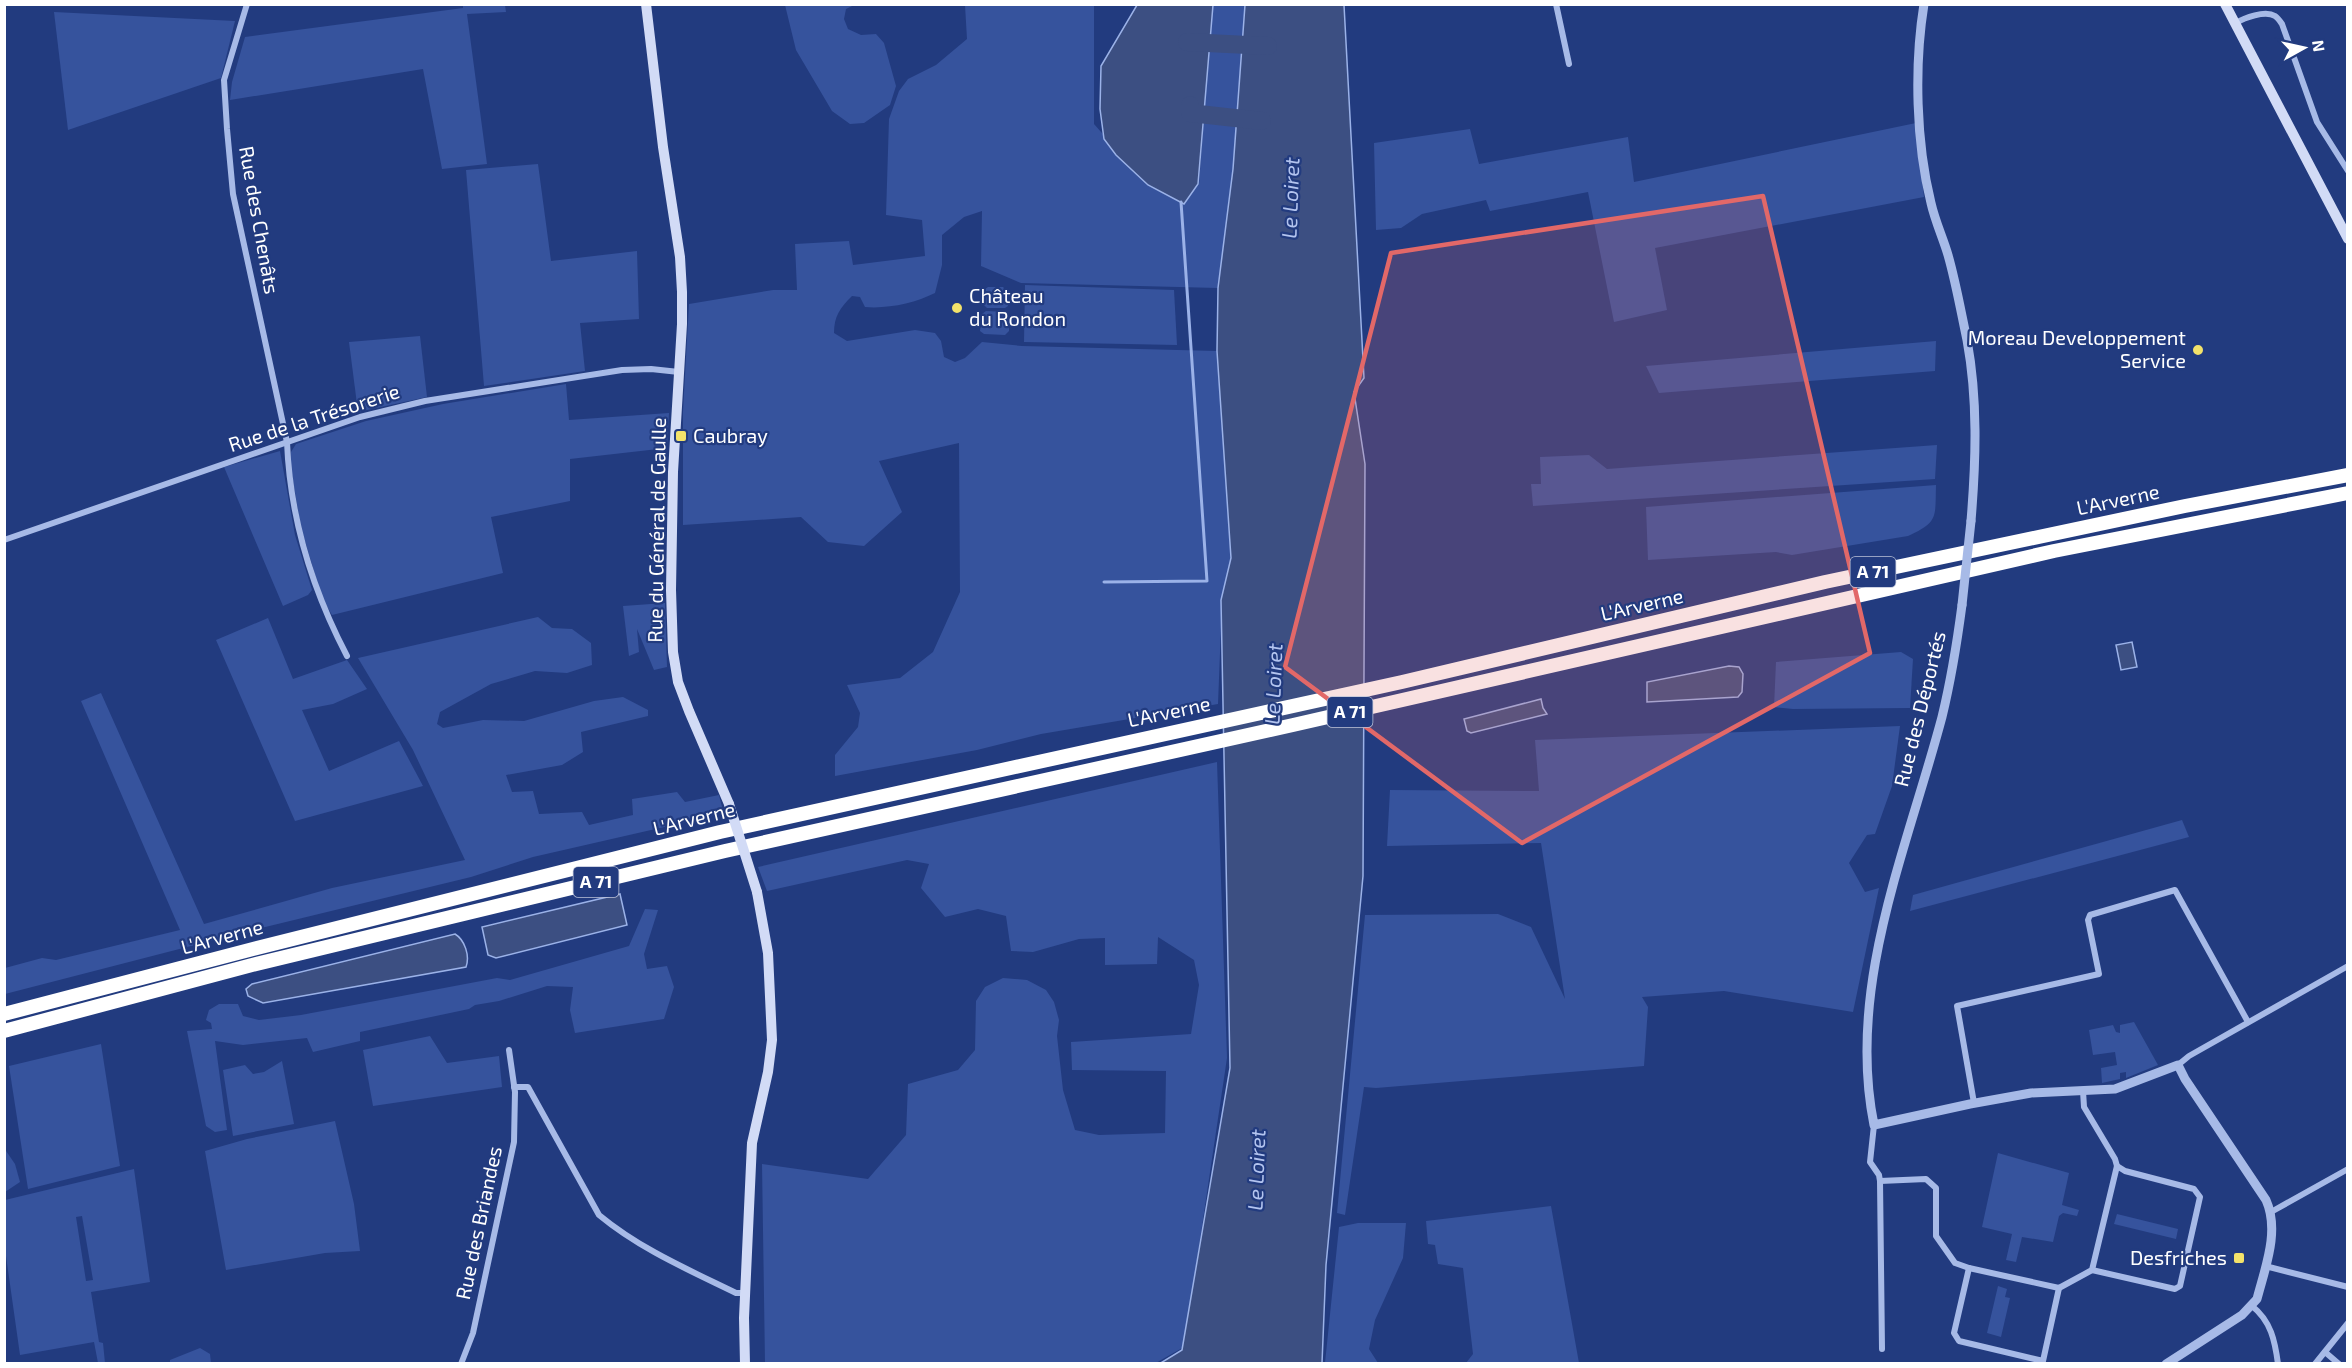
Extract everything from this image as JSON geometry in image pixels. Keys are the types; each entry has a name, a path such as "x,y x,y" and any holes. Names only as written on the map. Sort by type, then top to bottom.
{"highway":[{"name":"L'Arverne","path":"4,1014 720,832 1402,682 1848,577 2140,515 2348,475"},
{"name":"L'Arverne","path":"4,1031 252,965 713,854 1191,748 2054,551 2348,493"}],"main road":[{"name":"Rue du Général de Gaulle","path":"646,4 660,127 680,257 682,324 673,472 671,609 673,652 678,682 729,804 757,892 768,953 772,1040 768,1072 752,1143 745,1293 746,1364"},
{"path":"2225,4 2348,239"}],"street":[{"name":"Rue des Chenâts","path":"247,4 225,80 233,194 287,442 288,471 305,556 318,594 346,656"},
{"path":"1556,4 1569,64"},
{"name":"Rue des Déportés","path":"1882,1349 1880,1175 1870,1162 1874,1125 1866,1063 1867,1018 1886,912 1950,684 1962,606 1971,521 1976,432 1972,370 1952,274 1931,204 1922,159 1920,53 1924,4"},
{"path":"2235,24 2244,18 2266,14 2275,16 2283,24 2318,122 2348,171"},
{"name":"Rue de la Trésorerie","path":"4,540 360,417 425,401 622,370 651,369 679,372"},
{"path":"1974,1103 1957,1006 2099,974 2088,920 2090,915 2175,890 2248,1022"},
{"path":"1874,1125 1974,1103 2031,1094 2122,1087 2178,1065 2189,1056 2348,966"},
{"name":"Rue des Briandes","path":"461,1364 473,1333 514,1142 514,1087 509,1050"},
{"path":"2166,1364 2242,1315 2252,1306 2257,1299 2272,1228 2271,1212 2266,1200 2178,1065"},
{"path":"514,1087 528,1087 599,1215 618,1231 645,1248 736,1293 745,1293"},
{"path":"2083,1091 2084,1107 2117,1166 2092,1270"},
{"path":"1880,1181 1926,1179 1936,1188 1936,1236 1955,1263 2059,1288 2092,1270 2175,1289 2180,1286 2200,1197 2194,1189 2125,1171 2117,1166"},
{"path":"2271,1212 2348,1169"},
{"path":"2265,1266 2348,1287"},
{"path":"1969,1268 1954,1333 1959,1341 2043,1361 2059,1288"},
{"path":"2252,1306 2260,1313 2273,1335 2278,1364"},
{"path":"2315,1364 2348,1323"},
{"path":"2325,1352 2339,1364"}],"highlighted area":[{"path":"1763,196 1870,653 1522,843 1285,667 1391,253"}],"shaded area":[{"path":"463,5 505,5 506,12 467,14 487,164 442,169 423,69 230,100 232,82 245,37 463,8"},
{"path":"785,5 854,5 846,9 844,19 848,29 861,35 876,34 884,43 896,86 890,105 864,123 850,124 832,111 796,50"},
{"path":"965,5 1094,5 1094,124 1148,185 1184,203 1199,184 1212,5 1245,5 1233,169 1218,288 1021,283 981,266 982,211 964,217 942,235 942,265 935,293 910,302 883,307 865,307 860,297 852,296 838,313 834,333 847,341 915,330 935,333 941,341 944,357 955,362 965,358 982,342 1022,346 1217,351 1231,558 1222,602 1218,704 1041,734 977,750 835,776 835,755 858,727 860,713 847,685 900,678 933,652 960,592 959,443 879,461 902,512 864,546 828,542 801,517 683,525 683,411 689,304 773,290 797,290 795,244 849,241 853,265 925,256 922,220 886,215 889,119 899,91 908,79 936,65 967,39"},
{"path":"54,12 235,21 221,78 68,130"},
{"path":"1916,123 1924,197 1655,248 1667,310 1614,322 1588,192 1490,211 1486,200 1422,214 1401,228 1376,230 1374,143 1470,129 1479,164 1628,137 1634,182"},
{"path":"538,164 551,261 637,251 639,319 580,323 585,371 484,386 466,170"},
{"path":"1025,285 1174,290 1177,345 1024,342"},
{"path":"988,287 1003,287 1009,294 1008,306 987,308 983,304 984,290"},
{"path":"986,311 1005,312 1009,316 1009,331 1005,335 984,334 980,331 982,314"},
{"path":"420,336 427,397 358,412 349,342"},
{"path":"1936,341 1935,371 1659,393 1646,366"},
{"path":"566,384 569,420 669,413 667,448 570,459 570,501 491,517 503,573 332,615 322,598 301,528 290,463 291,452 296,444 366,421 443,404"},
{"path":"1937,445 1935,479 1533,506 1531,484 1541,484 1540,457 1589,455 1607,469"},
{"path":"280,451 295,535 312,590 308,595 283,606 224,467"},
{"path":"1936,485 1933,517 1925,527 1908,536 1792,555 1776,552 1648,560 1646,507"},
{"path":"665,603 667,667 654,670 637,629 639,652 629,656 623,606"},
{"path":"538,617 552,628 572,629 591,643 592,665 567,673 535,671 491,684 440,712 437,724 443,728 483,720 524,721 594,701 623,697 648,710 648,716 581,732 583,752 562,765 506,775 512,792 533,791 539,814 582,812 589,825 633,815 632,799 677,792 685,802 719,795 723,811 671,823 721,814 533,857 471,877 5,994 5,968 42,958 56,960 180,930 81,701 101,693 204,924 332,888 465,860 413,750 358,658"},
{"path":"268,618 293,679 347,660 367,689 333,704 302,710 329,771 399,741 423,786 295,821 216,640"},
{"path":"1901,652 1913,659 1910,708 1793,709 1774,707 1776,662"},
{"path":"1900,726 1892,786 1875,834 1867,835 1849,863 1865,892 1879,888 1853,1012 1724,991 1642,997 1648,1007 1644,1066 1376,1088 1364,1087 1345,1215 1337,1213 1365,915 1498,914 1531,927 1565,999 1541,843 1387,846 1390,790 1539,791 1535,740"},
{"path":"1217,762 1227,1058 1184,1347 1154,1364 765,1363 762,1164 868,1179 906,1135 908,1084 958,1070 975,1050 976,1001 985,987 1003,978 1027,980 1046,990 1054,1002 1059,1020 1057,1036 1063,1090 1075,1130 1099,1135 1165,1133 1166,1071 1072,1070 1071,1042 1191,1034 1199,985 1194,960 1158,937 1157,964 1105,965 1105,938 1079,939 1033,952 1011,951 1006,916 978,909 945,917 921,888 929,864 907,860 767,891 758,867"},
{"path":"2182,820 2189,837 1910,911 1913,895"},
{"path":"645,909 658,910 644,954 647,969 667,966 674,987 664,1019 575,1033 570,1010 573,987 547,986 499,1001 475,1005 469,1009 360,1032 360,1041 313,1052 307,1038 243,1045 215,1041 227,1130 215,1132 206,1126 187,1031 212,1029 211,1023 206,1020 209,1010 219,1004 238,1004 243,1016 259,1020 301,1015 497,978 510,980 629,946"},
{"path":"2134,1022 2158,1065 2126,1078 2126,1072 2120,1073 2120,1079 2102,1083 2101,1068 2117,1065 2115,1052 2093,1055 2089,1030 2113,1025 2116,1032 2120,1033 2120,1025"},
{"path":"430,1036 447,1063 499,1056 502,1087 373,1106 363,1050"},
{"path":"101,1044 120,1166 28,1189 9,1066"},
{"path":"282,1061 294,1124 233,1136 223,1070 245,1065 253,1074 264,1072"},
{"path":"335,1121 354,1204 360,1251 325,1253 226,1270 205,1151 247,1139"},
{"path":"4,1148 15,1164 20,1182 5,1192"},
{"path":"1998,1153 2069,1173 2062,1205 2079,1210 2077,1216 2063,1213 2059,1216 2053,1242 2022,1237 2016,1262 2006,1260 2012,1234 1982,1227"},
{"path":"134,1169 150,1282 91,1292 99,1342 103,1343 105,1363 98,1363 94,1342 20,1355 5,1249 5,1200","holes":["82,1216 93,1280 86,1281 76,1217"]},
{"path":"1551,1206 1579,1363 1466,1363 1473,1354 1463,1268 1438,1264 1435,1245 1428,1244 1426,1221"},
{"path":"2117,1214 2178,1229 2176,1239 2114,1224"},
{"path":"1358,1223 1406,1223 1403,1258 1375,1320 1369,1349 1378,1363 1325,1363 1339,1227"},
{"path":"1998,1286 2007,1289 2005,1297 2010,1298 2001,1337 1987,1333"},
{"path":"200,1348 210,1354 211,1363 170,1363 170,1360"}],"water":[{"path":"1137,5 1213,5 1198,184 1184,204 1148,185 1116,155 1104,139 1100,109 1101,66"},
{"name":"Le Loiret","path":"1245,5 1344,5 1364,378 1354,392 1365,464 1363,876 1326,1265 1322,1363 1159,1364 1182,1350 1230,1068 1221,600 1231,558 1217,351 1218,288 1233,169"},
{"path":"2132,642 2137,667 2121,670 2116,645"},
{"path":"1729,666 1739,667 1743,674 1742,692 1738,697 1647,702 1647,682"},
{"path":"1541,699 1547,714 1471,733 1467,731 1464,719"},
{"path":"620,894 627,925 496,958 488,955 482,927"},
{"path":"455,934 462,940 466,949 466,967 263,1003 248,996 246,989 252,984"}],"waterway":[{"path":"1187,42 1268,46"},
{"path":"1190,105 1190,113 1262,121"},
{"path":"1104,582 1207,581 1181,202"}],"place":[{"name":"Château du Rondon","path":"957,308"},
{"name":"Moreau Developpement Service","path":"2198,350"},
{"name":"Caubray","path":"681,436"},
{"name":"Desfriches","path":"2239,1258"}]}
